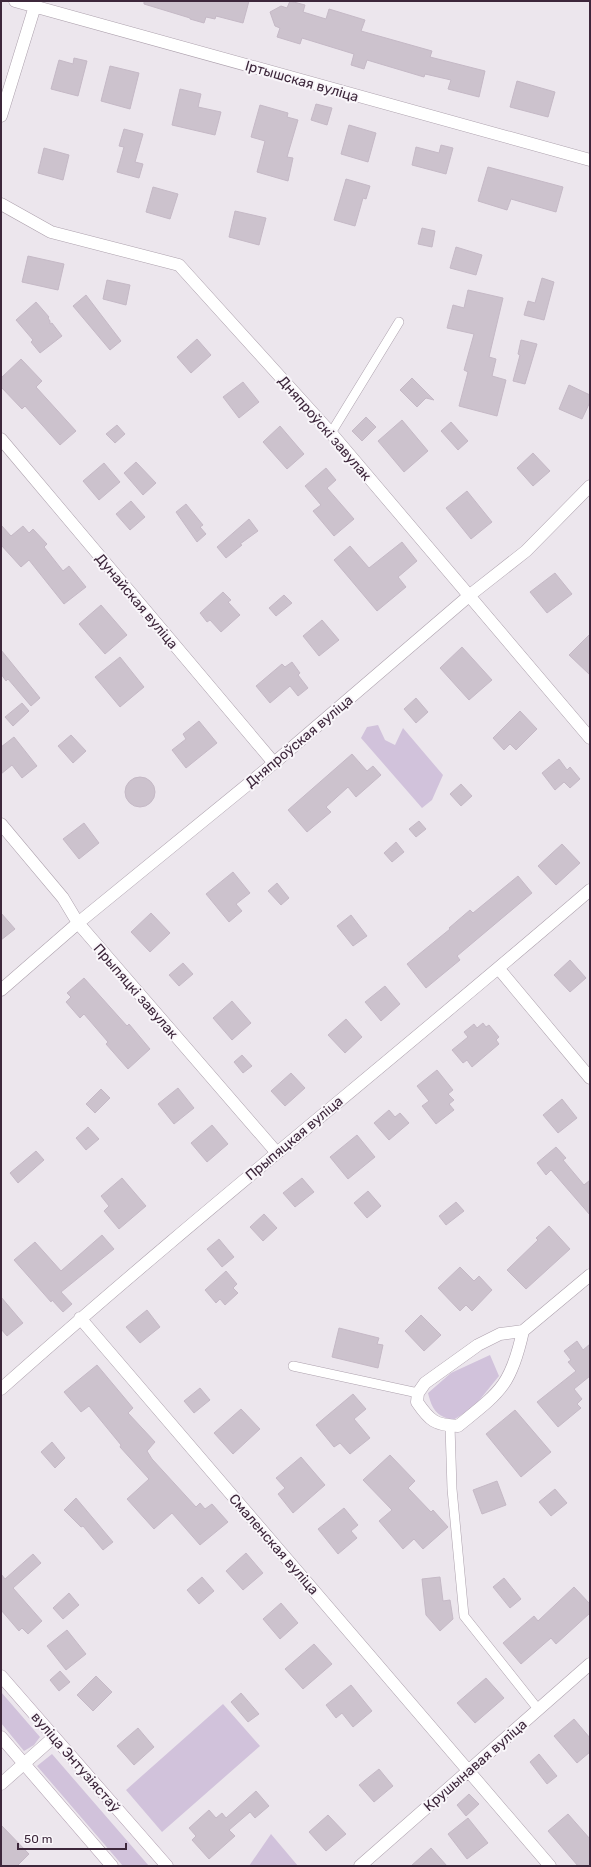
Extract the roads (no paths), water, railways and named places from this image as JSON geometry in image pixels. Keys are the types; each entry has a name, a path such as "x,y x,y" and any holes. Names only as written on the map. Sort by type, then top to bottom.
{"street":[{"name":"Іртышская вуліца","path":"15,1 590,160"},
{"path":"1,116 36,6"},
{"name":"Дняпроўскі завулак","path":"1,204 51,232 179,266 331,434 590,738"},
{"name":"Дунайская вуліца","path":"1,439 274,763"},
{"name":"Дняпроўская вуліца","path":"1,990 78,923 274,763 470,596 526,552 590,486"},
{"name":"Прыпяцкі завулак","path":"1,824 63,898 78,923 277,1153"},
{"name":"Прыпяцкая вуліца","path":"1,1389 80,1318 499,969 590,890"},
{"path":"499,969 590,1078"},
{"path":"522,1331 517,1357 509,1378 497,1394 458,1426 442,1425 427,1417 417,1402 418,1393 425,1383 478,1345 500,1334 522,1331 590,1274"},
{"name":"Смаленская вуліца","path":"80,1318 550,1866"},
{"name":"Крушынавая вуліца","path":"360,1866 590,1664"},
{"name":"вуліца Энтузіястаў","path":"1,1676 167,1866"},
{"path":"1,1737 112,1866"},
{"path":"1,1784 54,1737"}],"lane":[{"path":"331,434 399,322"},
{"path":"292,1366 418,1393"},
{"path":"450,1426 452,1489 464,1616 538,1709"}]}
